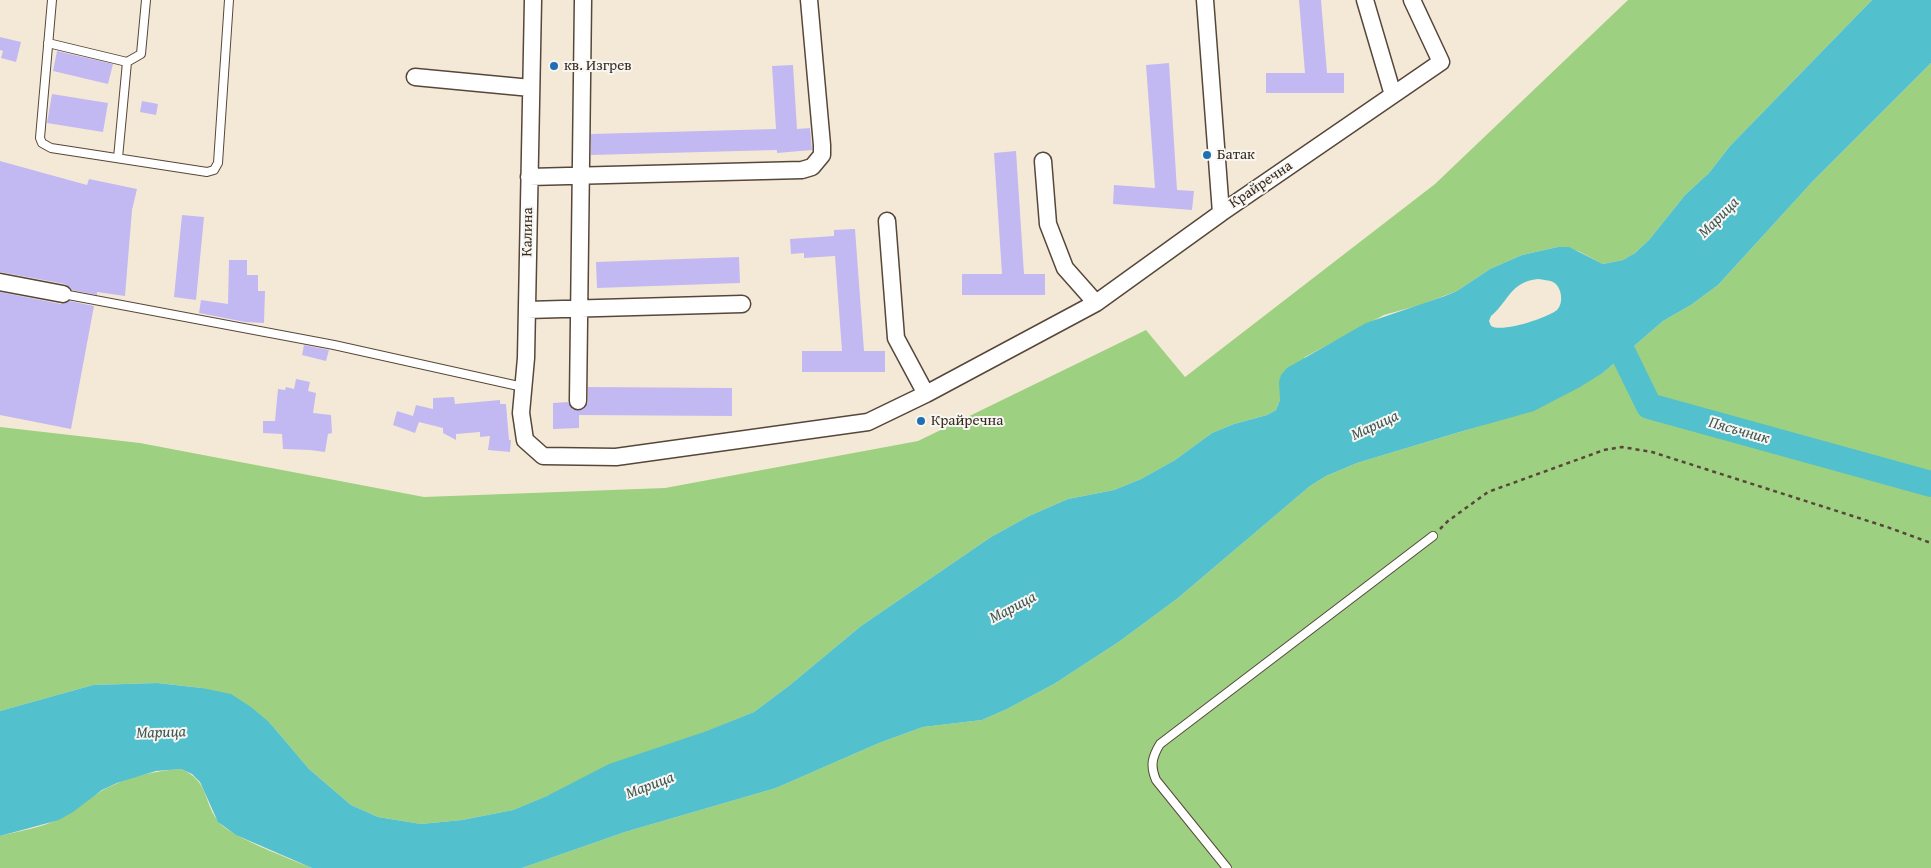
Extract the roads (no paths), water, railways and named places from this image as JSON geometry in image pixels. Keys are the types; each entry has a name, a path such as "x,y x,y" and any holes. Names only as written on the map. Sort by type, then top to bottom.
{"street":[{"name":"Калина","path":"533,0 526,310 521,413 524,440 543,456"},
{"path":"578,402 583,0"},
{"path":"529,177 802,170 812,167 822,155 822,150 809,0"},
{"path":"1205,0 1220,213"},
{"path":"1365,0 1393,95"},
{"name":"Крайречна","path":"543,456 616,457 868,422 926,394 1096,303 1220,213 1441,62 1412,0"},
{"path":"415,77 531,88"},
{"path":"1043,161 1048,224 1054,242 1065,268 1096,303"},
{"path":"887,221 896,338 926,394"},
{"path":"0,282 63,294"},
{"path":"526,310 742,304"}],"lane":[{"path":"52,0 40,138 42,143 51,148 207,172 214,170 218,163 229,0"},
{"path":"48,42 127,62 141,54 146,0"},
{"path":"118,158 127,62"},
{"path":"63,294 334,345 523,388"},
{"path":"1227,868 1156,780 1152,770 1154,754 1160,744 1433,536"}],"water":[{"name":"Марица","path":"1872,0 1931,0 1931,63 1813,181 1718,285 1691,305 1663,321 1604,372 1534,411 1357,463 1326,476 1310,486 1178,598 1120,641 1054,684 982,720 923,727 879,743 776,788 625,832 522,868 312,868 236,835 218,822 200,782 192,774 181,769 156,771 117,783 102,790 59,820 0,836 0,711 93,685 157,683 202,688 231,694 251,707 270,723 309,769 351,805 378,817 421,824 462,820 513,810 547,796 609,764 704,732 754,712 790,685 861,626 991,537 1029,516 1068,499 1114,490 1141,479 1175,460 1212,433 1234,424 1267,415 1276,410 1280,400 1279,382 1281,375 1287,368 1366,323 1457,291 1490,269 1522,255 1558,247 1569,247 1603,264 1623,260 1635,253 1649,240 1685,195 1709,173 1730,146","holes":["1538,279 1548,280 1556,284 1561,295 1561,303 1557,310 1535,320 1514,326 1505,328 1491,326 1489,321 1491,316 1511,293 1521,284"]}],"waterway":[{"name":"Пясъчник","path":"1604,326 1624,355 1649,406 1931,484"}],"place":[{"name":"кв. Изгрев","path":"554,66"},
{"name":"Батак","path":"1207,155"},
{"name":"Крайречна","path":"921,421"}]}
